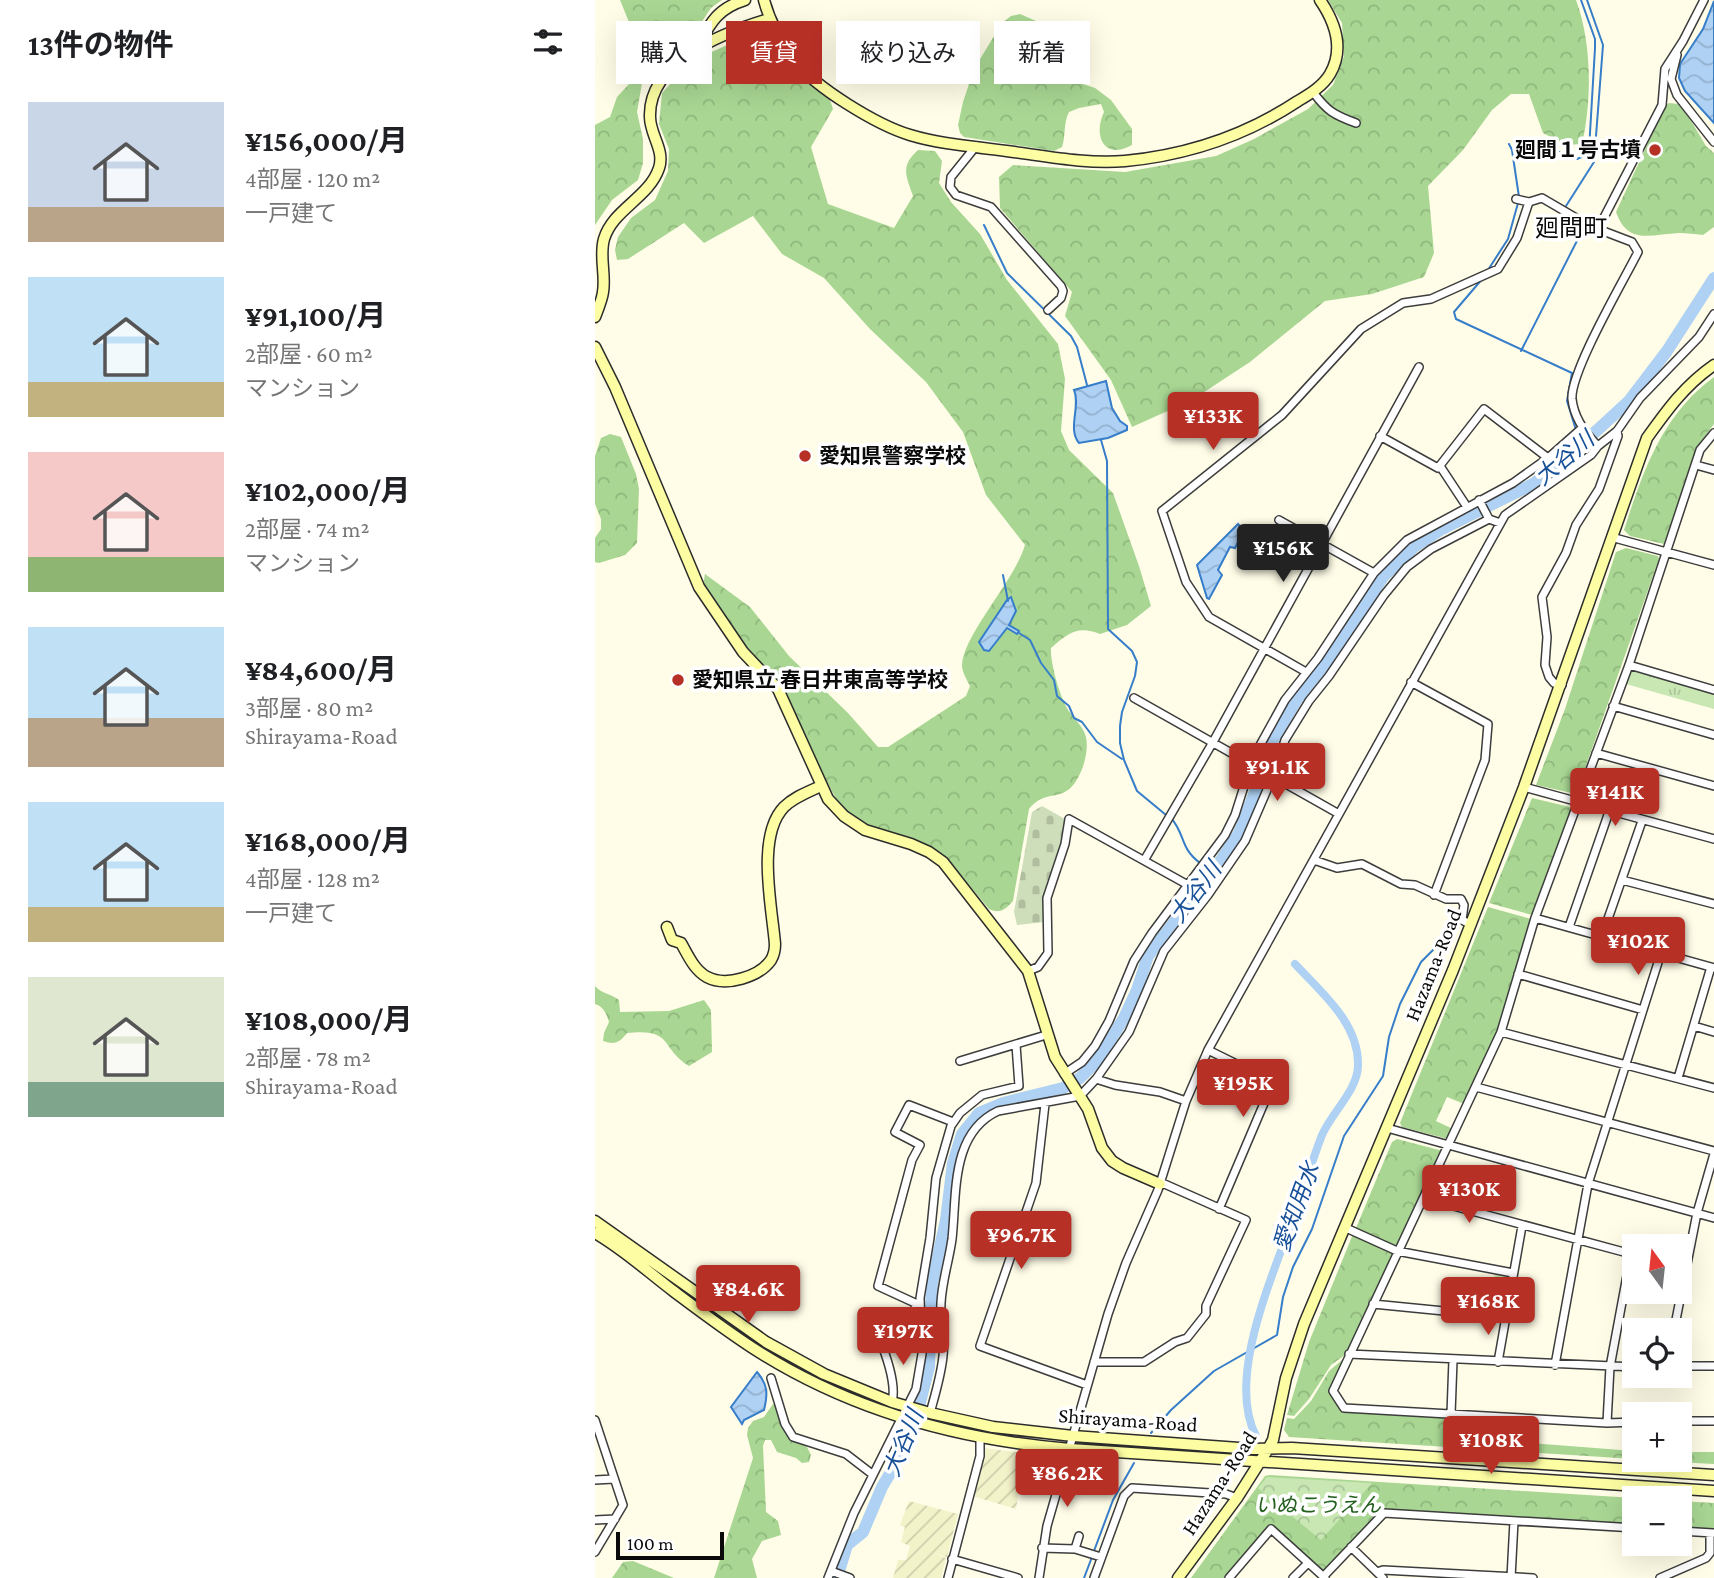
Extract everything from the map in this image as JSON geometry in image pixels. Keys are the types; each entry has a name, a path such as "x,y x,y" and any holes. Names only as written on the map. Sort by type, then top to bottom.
{"street":[{"path":"712,22 729,5 745,0"},
{"path":"764,0 769,19 796,63 825,88 870,118 911,135 1079,161 1105,162 1196,149 1273,118 1313,92 1330,74 1335,64 1338,42 1333,22 1320,0"},
{"path":"1598,229 1662,105 1665,69 1704,0"},
{"path":"712,41 732,30 769,19"},
{"path":"1677,48 1671,79 1677,95 1714,142"},
{"path":"595,317 604,290 601,261 604,238 614,219 653,181 660,166 661,154 650,118 652,94 659,84"},
{"path":"1313,92 1324,107 1356,123"},
{"path":"976,146 951,177 950,187 956,195 991,206 1061,286 1061,298 1048,310"},
{"path":"1306,672 1209,617 1186,582 1162,511 1282,415 1361,329 1403,303 1431,299 1498,269 1517,239 1522,200 1542,198 1598,229 1632,242 1638,252 1577,374 1572,401 1582,428 1596,444"},
{"path":"1039,1578 1042,1548 1117,1287 1160,1183 1185,1101 1208,1051 1505,514 1591,455 1596,444 1617,431 1632,408 1699,337 1714,314"},
{"path":"595,347 615,387 699,587 743,652 778,689 787,704 821,786 844,816 866,830 929,852 943,862 1028,971 1046,1035 1065,1076 1088,1109 1102,1148 1112,1161 1246,1220 1206,1306 1206,1314 1190,1336 1144,1362 1094,1362"},
{"name":"Hazama-Road","path":"1178,1578 1237,1498 1273,1440 1286,1378 1304,1324 1387,1128 1524,787 1647,438 1671,403 1697,377 1714,365"},
{"path":"1145,859 1213,742 1419,367"},
{"path":"1380,436 1438,468 1484,409 1548,458"},
{"path":"1065,1076 1082,1062 1095,1046 1109,1021 1134,961 1225,835 1235,815 1251,764 1285,700 1318,657 1374,573 1407,541 1513,482 1548,458 1582,428"},
{"path":"1562,685 1554,683 1545,665 1547,637 1542,597 1566,554 1576,525 1599,489 1618,436 1617,431"},
{"path":"1622,1422 1344,1408 1333,1391 1501,1032 1535,918 1629,665 1700,450 1714,433"},
{"path":"1696,465 1714,470"},
{"path":"1440,466 1467,507"},
{"path":"1479,500 1489,519 1500,523"},
{"path":"928,1413 943,1356 941,1304 952,1242 957,1178 965,1142 974,1127 986,1116 1009,1109 1080,1096 1096,1079 1129,1032 1164,951 1208,895 1245,841 1279,752 1297,719 1395,580 1431,549 1489,519"},
{"path":"1279,520 1374,573"},
{"path":"1611,537 1714,565"},
{"path":"1629,665 1714,690"},
{"path":"1411,681 1487,724 1485,760 1434,895"},
{"path":"1134,698 1339,814"},
{"path":"1613,706 1714,735"},
{"path":"1596,753 1714,786"},
{"path":"667,927 672,940 681,943 696,969 707,977 729,981 764,968 773,958 775,944 768,852 771,828 783,807 796,797 821,786"},
{"path":"1524,787 1714,839"},
{"path":"1569,927 1609,812"},
{"path":"1028,971 1038,967 1048,953 1047,898 1065,844 1069,819 1188,885"},
{"path":"1602,936 1642,821"},
{"path":"1314,860 1337,868 1361,864 1401,884 1416,885 1434,895 1463,901 1462,920 1470,924"},
{"path":"1622,880 1714,904"},
{"path":"1535,918 1712,967 1678,1078"},
{"path":"1555,1364 1588,1184 1661,953"},
{"path":"1518,974 1643,1010"},
{"path":"1694,1026 1714,1032"},
{"path":"1501,1032 1714,1088"},
{"path":"960,1061 1046,1035"},
{"path":"850,1578 831,1574 872,1474 916,1389 922,1354 920,1298 936,1178 943,1147 953,1122 982,1095 1019,1086 1017,1045"},
{"path":"1208,1051 1273,1082 1219,1209"},
{"path":"1096,1079 1160,1092 1185,1101"},
{"path":"1476,1087 1714,1153 1692,1234"},
{"path":"1045,1104 1036,1183 979,1346 1087,1385"},
{"path":"922,1338 917,1329 915,1303 878,1286 909,1173 920,1145 895,1132 909,1105 953,1122"},
{"path":"1387,1128 1714,1217"},
{"path":"1424,1198 1622,1252"},
{"name":"Shirayama-Road","path":"595,1221 766,1342 824,1374 892,1402 928,1413 993,1427 1073,1436 1714,1475"},
{"path":"1499,1362 1522,1226"},
{"path":"1346,1228 1398,1251 1513,1273"},
{"name":"Shirayama-Road","path":"595,1233 759,1352 824,1388 921,1424 980,1438 1070,1448 1261,1462 1714,1491"},
{"path":"1373,1304 1505,1317"},
{"path":"1607,1423 1610,1367 1623,1304"},
{"path":"878,1335 886,1356 894,1394 892,1402"},
{"path":"1349,1354 1622,1367"},
{"path":"1451,1414 1453,1360"},
{"path":"1692,1366 1714,1366"},
{"path":"771,1378 785,1424 793,1437 846,1454 872,1474"},
{"path":"595,1420 598,1440 622,1505 595,1552"},
{"path":"1692,1422 1714,1421"},
{"path":"948,1578 980,1456 980,1438"},
{"path":"595,1480 614,1479"},
{"path":"1094,1578 1096,1555 1124,1496 1132,1488 1226,1494 1237,1498"},
{"path":"1229,1578 1271,1529 1324,1577 1384,1513 1622,1527"},
{"path":"595,1520 615,1519"},
{"path":"1511,1577 1514,1521"},
{"path":"1660,1578 1706,1558 1710,1553 1712,1533 1692,1532"},
{"path":"1075,1549 1079,1536"},
{"path":"1351,1547 1383,1578"},
{"path":"1042,1548 1075,1549 1096,1555"},
{"path":"952,1559 1018,1578"},
{"path":"1293,1578 1308,1563"},
{"path":"1377,1572 1383,1570 1533,1578"}],"green space":[{"path":"620,0 722,0 711,8 702,21 629,21"},
{"path":"1328,0 1576,0 1585,34 1589,72 1588,109 1582,144 1566,145 1543,133 1529,94 1511,94 1492,110 1463,150 1428,186 1434,253 1424,277 1372,294 1325,301 1250,362 1192,400 1132,427 1111,380 1065,316 1072,292 1000,208 999,177 1013,165 1125,172 1216,156 1254,139 1308,109 1333,85 1344,56 1342,23"},
{"path":"1020,14 1036,21 1005,21"},
{"path":"994,36 994,84 1083,84 1095,88 1111,100 1132,129 1132,145 1114,150 1103,143 1100,137 1104,112 1101,104 1069,112 1062,147 1054,151 964,137 958,125 969,84 980,84 980,59"},
{"path":"725,46 726,84 810,84 829,97 833,109 811,147 828,204 894,228 913,196 906,171 909,161 918,150 935,151 942,161 939,183 951,202 980,234 1007,280 1058,344 1065,379 1061,431 1069,450 1113,493 1139,566 1151,606 1127,625 1100,634 1085,630 1074,632 1051,648 1054,671 1062,697 1085,734 1085,762 1069,789 1041,799 1029,809 1013,901 999,911 989,909 943,854 869,826 841,808 806,743 785,688 753,656 703,586 705,574 750,607 789,656 848,713 878,747 888,747 966,696 970,686 962,668 965,653 1025,545 986,495 963,432 926,382 870,329 824,278 782,254 753,216 704,243 684,223 628,259 617,260 615,250 618,237 631,218 655,200 668,171 669,149 659,124 662,93 670,84 712,84 712,52"},
{"path":"629,84 642,84 637,112 643,139 643,163 638,180 612,200 595,225 595,125 610,117 617,97"},
{"path":"1669,103 1679,104 1684,109 1706,146 1714,153 1714,227 1703,235 1634,234 1621,223 1616,212 1665,106"},
{"path":"1714,377 1714,424 1696,448 1664,544 1630,536 1624,530 1657,446 1681,409"},
{"path":"610,434 621,437 636,474 639,489 637,543 625,555 599,563 595,562 595,538 601,529 601,519 595,504 595,456 601,438"},
{"path":"1626,548 1658,556 1659,559 1576,794 1536,785 1565,709 1616,552"},
{"path":"1630,672 1714,694 1714,709 1626,684"},
{"path":"1532,798 1570,807 1571,810 1532,915 1489,903"},
{"path":"1042,806 1065,819 1062,844 1047,882 1044,922 1017,925 1014,912 1032,812"},
{"path":"1488,907 1531,919 1497,1032 1464,1104 1447,1097 1436,1121 1453,1129 1448,1139 1402,1127 1400,1123"},
{"path":"595,986 619,1000 620,1012 669,1011 704,1000 711,1010 712,1052 689,1066 664,1040 652,1033 627,1033 617,1042 603,1041 609,1022 601,1007 595,1004"},
{"path":"1397,1139 1443,1151 1395,1246 1356,1228 1392,1142"},
{"path":"1353,1234 1391,1251 1393,1255 1345,1355 1331,1365 1309,1399 1294,1416 1287,1415 1309,1342"},
{"path":"1495,1274 1508,1276 1509,1280 1504,1312 1501,1314 1489,1313"},
{"path":"1342,1360 1329,1391 1344,1412 1447,1418 1451,1437 1622,1450 1622,1458 1289,1437 1284,1430 1287,1418 1294,1419 1311,1401 1329,1371"},
{"path":"773,1404 777,1405 794,1440 807,1447 811,1455 809,1462 802,1463 796,1458 777,1452 771,1440 765,1440 766,1512 778,1521 781,1535 762,1541 752,1559 757,1578 714,1578 753,1458 747,1435 748,1428 753,1421 764,1417"},
{"path":"983,1448 1065,1458 1058,1482 1026,1475 1019,1489 1016,1509 972,1496"},
{"path":"1692,1452 1714,1452 1714,1464 1692,1463"},
{"path":"1265,1476 1622,1497 1622,1524 1383,1509 1324,1570 1321,1571 1270,1525 1225,1578 1191,1578"},
{"name":"いぬこうえん","path":"1267,1477 1372,1483 1321,1540 1258,1488"},
{"path":"909,1501 958,1514 947,1557 934,1553 946,1558 941,1578 893,1578 898,1560 906,1560 910,1546 901,1542 905,1527 900,1525"},
{"path":"1692,1502 1714,1503 1714,1530 1692,1529"},
{"path":"633,1561 674,1578 612,1578 623,1562"}],"water":[{"path":"1714,1 1714,123 1685,91 1679,78 1680,64 1703,29"},
{"path":"1106,381 1112,408 1120,421 1127,426 1127,430 1108,438 1079,443 1074,431 1074,390"},
{"path":"1238,524 1244,531 1235,548 1230,547 1218,570 1222,575 1209,599 1197,565"},
{"path":"1011,597 1016,611 1009,625 1019,631 1017,634 1007,628 989,651 984,650 979,642"},
{"path":"757,1372 766,1389 764,1410 744,1420 742,1424 731,1407"}],"waterway":[{"path":"1512,150 1520,142 1529,140 1577,159 1586,155 1589,150 1595,39 1581,0"},
{"path":"1566,206 1594,162 1603,45 1587,0"},
{"path":"1509,144 1519,197"},
{"path":"1488,270 1508,239 1518,203"},
{"path":"1521,351 1583,229 1560,216"},
{"path":"984,225 1007,273 1071,336 1077,347 1087,385"},
{"path":"1483,278 1454,312 1456,319 1572,373 1567,401 1576,430"},
{"name":"大谷川","path":"837,1578 847,1545 863,1532 882,1487 911,1438 929,1367 932,1283 946,1220 953,1163 962,1134 979,1113 1003,1103 1063,1088 1080,1078 1097,1061 1124,1018 1148,956 1213,872 1239,833 1261,777 1265,753 1297,699 1332,655 1383,577 1414,547 1442,529 1533,484 1567,458 1629,401 1667,351 1714,278"},
{"name":"大谷川","path":"1579,439 1581,445"},
{"path":"1101,440 1107,461 1108,629 1132,651 1137,662 1135,676 1122,712 1120,743 1137,791 1166,815"},
{"path":"1003,575 1008,601"},
{"path":"1019,633 1030,640 1041,663 1054,680 1057,696 1069,706 1074,718 1082,722 1097,742 1122,759"},
{"path":"1171,818 1189,852 1200,863"},
{"path":"1151,1433 1171,1410 1214,1371 1277,1335 1283,1297 1293,1267 1312,1229 1344,1136 1383,1076 1389,1037 1400,1004 1421,962 1454,935"},
{"name":"愛知用水","path":"1256,1436 1248,1413 1246,1386 1255,1328 1322,1135 1354,1083 1358,1065 1352,1035 1337,1009 1295,964"},
{"path":"1094,1551 1113,1500 1134,1463"},
{"path":"1084,1578 1092,1557"}],"place":[{"name":"廻間１号古墳","path":"1655,150"},
{"name":"愛知県警察学校","path":"805,456"},
{"name":"愛知県立 春日井東高等学校","path":"678,680"}],"district":[{"name":"廻間町","path":"1571,227"}]}
